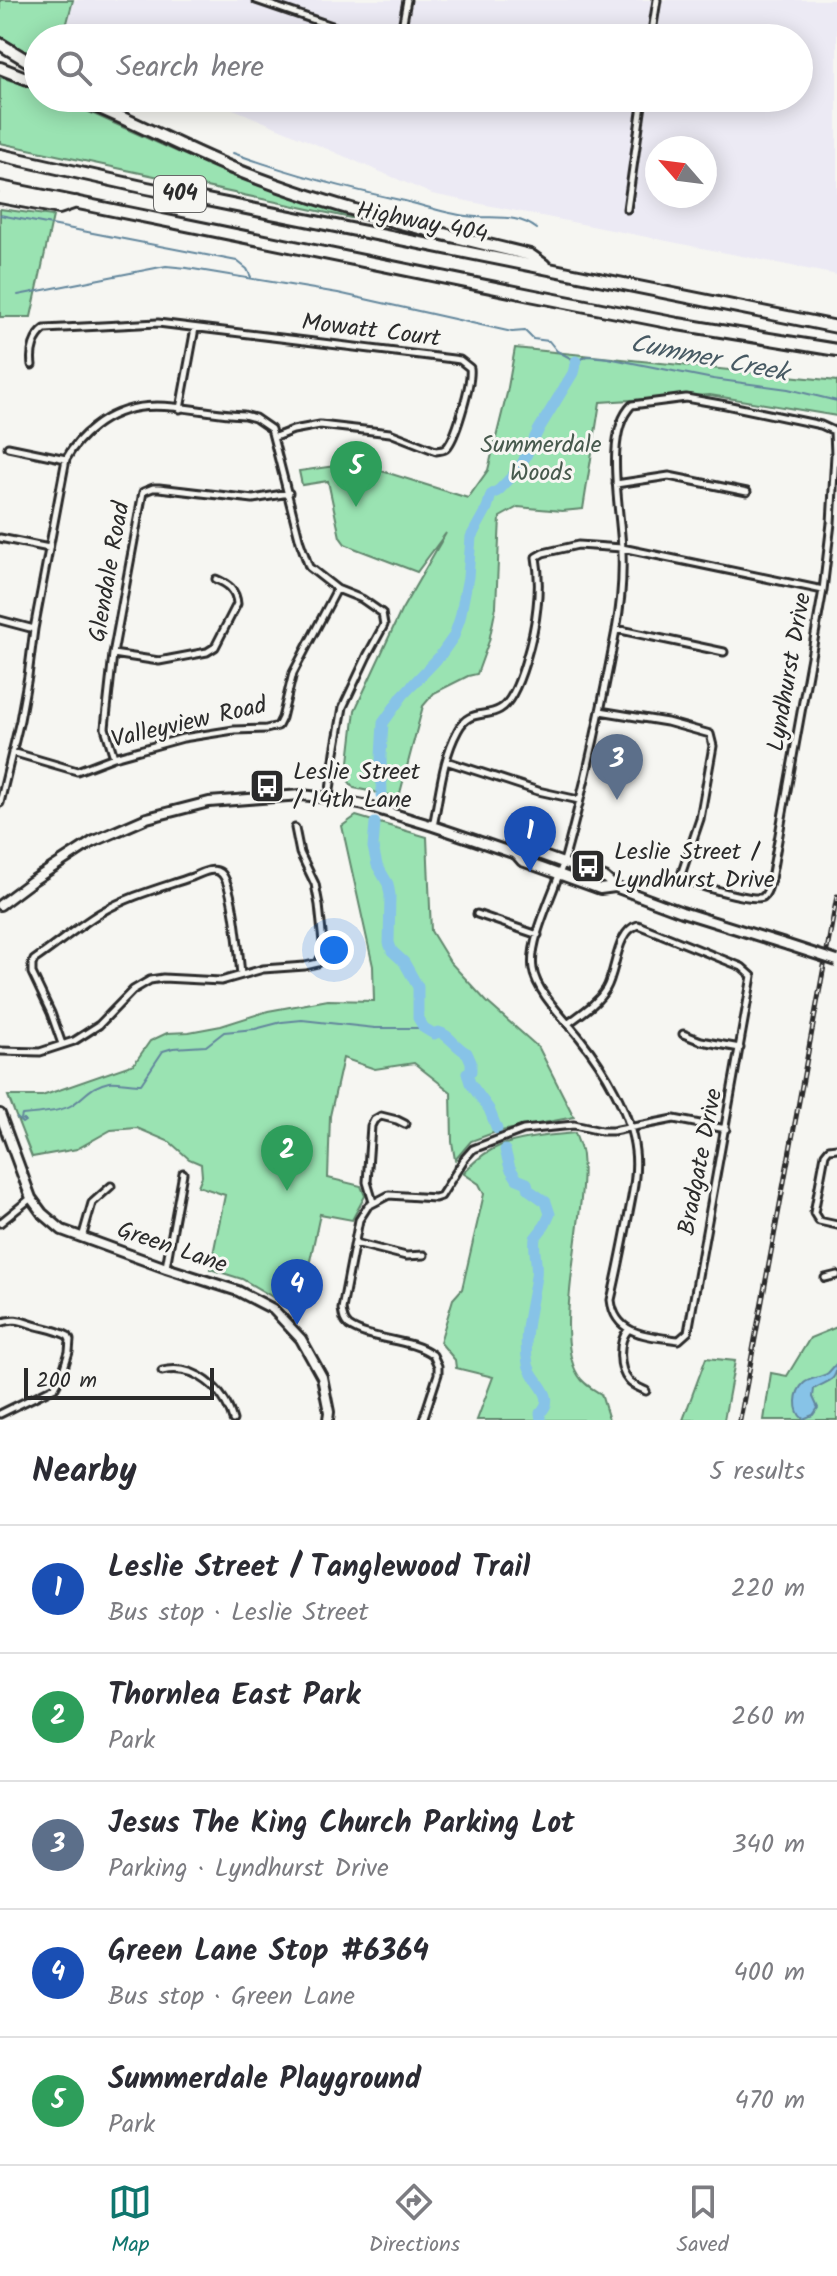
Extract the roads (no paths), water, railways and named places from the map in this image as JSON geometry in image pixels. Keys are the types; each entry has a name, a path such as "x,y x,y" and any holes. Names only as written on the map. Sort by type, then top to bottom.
{"highway":[{"path":"0,44 24,59"},
{"path":"0,68 24,77"},
{"path":"111,112 231,168 326,201 415,227 530,255 549,268"},
{"name":"Highway 404","path":"0,155 147,188 837,327"},
{"name":"Highway 404","path":"0,187 678,324 837,350"},
{"path":"0,197 59,208 77,202"}],"main road":[{"path":"0,905 92,842 147,818 209,802 301,795 364,805 405,817 516,854 522,861 600,889 615,887"},
{"path":"516,854 527,850 605,878 615,887 682,912 837,961"},
{"name":"Green Lane","path":"0,1114 31,1198 42,1213 62,1230 238,1291 273,1309 301,1339 322,1377 328,1420"}],"street":[{"path":"256,0 326,24"},
{"path":"403,24 407,0"},
{"path":"653,24 657,0"},
{"path":"627,209 641,112"},
{"name":"Mowatt Court","path":"32,365 35,340 45,329 158,323 453,359 470,368 469,384 455,429 448,445 441,451 390,433 320,425 275,437"},
{"path":"180,409 195,328"},
{"name":"Lyndhurst Drive","path":"600,711 667,722 710,734 713,746 700,819 683,877 694,884 748,897 763,897 771,879 823,590 831,523 834,431 828,427 686,398 632,405 617,443 622,592 616,629 600,711 563,864 532,961 535,978 585,1044 616,1094 629,1129"},
{"path":"0,803 28,676 66,459 72,447 85,434 111,415 130,407 156,405 255,418 271,429 309,567 337,589 362,599 382,613 384,625 343,707 329,798"},
{"path":"8,447 66,459"},
{"path":"616,484 669,476 747,492"},
{"name":"Glendale Road","path":"114,757 105,728 113,654 143,492 159,488 253,499 289,493"},
{"path":"0,538 49,548"},
{"path":"433,826 445,761 459,727 474,714 499,710 509,701 520,681 537,610 539,576 536,557 578,545 622,548 823,590"},
{"path":"113,654 159,661 203,653 215,647 237,604 233,590 216,579"},
{"name":"Valleyview Road","path":"12,752 73,770 87,769 114,757 183,738 278,726 293,673 337,589"},
{"path":"0,620 34,629"},
{"path":"616,629 724,652"},
{"path":"445,761 538,791 579,800"},
{"path":"0,1051 40,1052 74,1041 99,1025 142,983 163,978 221,981 276,967 318,963 323,958 324,941 319,905 315,884 300,853 295,828"},
{"path":"62,1044 32,973 34,960 99,914 134,896 203,872 220,872 229,888 241,975"},
{"path":"477,914 538,935"},
{"name":"Bradgate Drive","path":"569,1023 605,991 623,936 631,927 638,925 742,967 752,976 688,1332 679,1340 628,1330"},
{"path":"683,1034 701,1041 740,1048"},
{"path":"373,1202 367,1182 371,1126 381,1116 405,1124"},
{"path":"423,1420 438,1374 433,1355 417,1347 359,1330 349,1325 343,1315 359,1220 368,1206 389,1195 441,1196 473,1149 523,1130 574,1125 601,1131 629,1129 674,1119 726,1129"},
{"path":"629,1129 636,1155 635,1172 611,1300 613,1315 628,1330 621,1346 624,1368 630,1383 646,1391"},
{"path":"837,1148 829,1149 825,1154 814,1213 819,1221 837,1225"},
{"path":"166,1268 183,1173"},
{"path":"82,1238 92,1203 111,1186"},
{"path":"0,1223 31,1198"},
{"path":"355,1243 406,1256 424,1255"},
{"path":"825,1278 837,1275"},
{"path":"0,1323 16,1319 56,1329 68,1336 71,1345 55,1387 0,1414"},
{"path":"162,1371 174,1368 201,1377 221,1393 233,1420"}],"water":[{"path":"837,1363 833,1378 814,1389 813,1397 818,1408 813,1415 803,1419 796,1406 801,1387 806,1381 828,1373"}],"waterway":[{"path":"233,153 358,190 458,215 512,218 537,229"},
{"path":"0,215 237,261 251,277"},
{"name":"Cummer Creek","path":"18,295 166,266 187,268 338,293 512,332 525,331 533,339 549,341 557,351 576,361 588,356 608,358 713,379 788,389 837,401"},
{"path":"382,795 383,723 454,636 468,577 471,537 491,495 520,468 539,429 573,373 576,361"},
{"path":"375,823 373,847 390,895 389,943 418,987 418,1018 424,1028 434,1034 445,1035 467,1053 471,1062 471,1071 467,1073 470,1083 489,1109 497,1129"},
{"path":"17,1118 22,1123 25,1121 21,1119 22,1115 68,1107 103,1084 141,1084 163,1051 206,1046 224,1032 302,1020 375,1028 424,1028"},
{"path":"505,1150 517,1179 527,1183 529,1190 546,1202 550,1214 535,1238 536,1271 526,1341 530,1371 547,1400 540,1413 541,1420"}],"railway":[{"path":"740,1420 837,896"}],"place":[{"name":"Summerdale Playground","path":"356,507"},
{"name":"Leslie Street / 14th Lane","path":"267,786"},
{"name":"Jesus The King Church Parking Lot","path":"617,800"},
{"name":"Leslie Street / Lyndhurst Drive","path":"588,866"},
{"name":"Leslie Street / Tanglewood Trail","path":"530,872"},
{"name":"Thornlea East Park","path":"287,1191"},
{"name":"Green Lane Stop #6364","path":"297,1325"}],"park label":[{"name":"Summerdale Woods","path":"541,459"}]}
